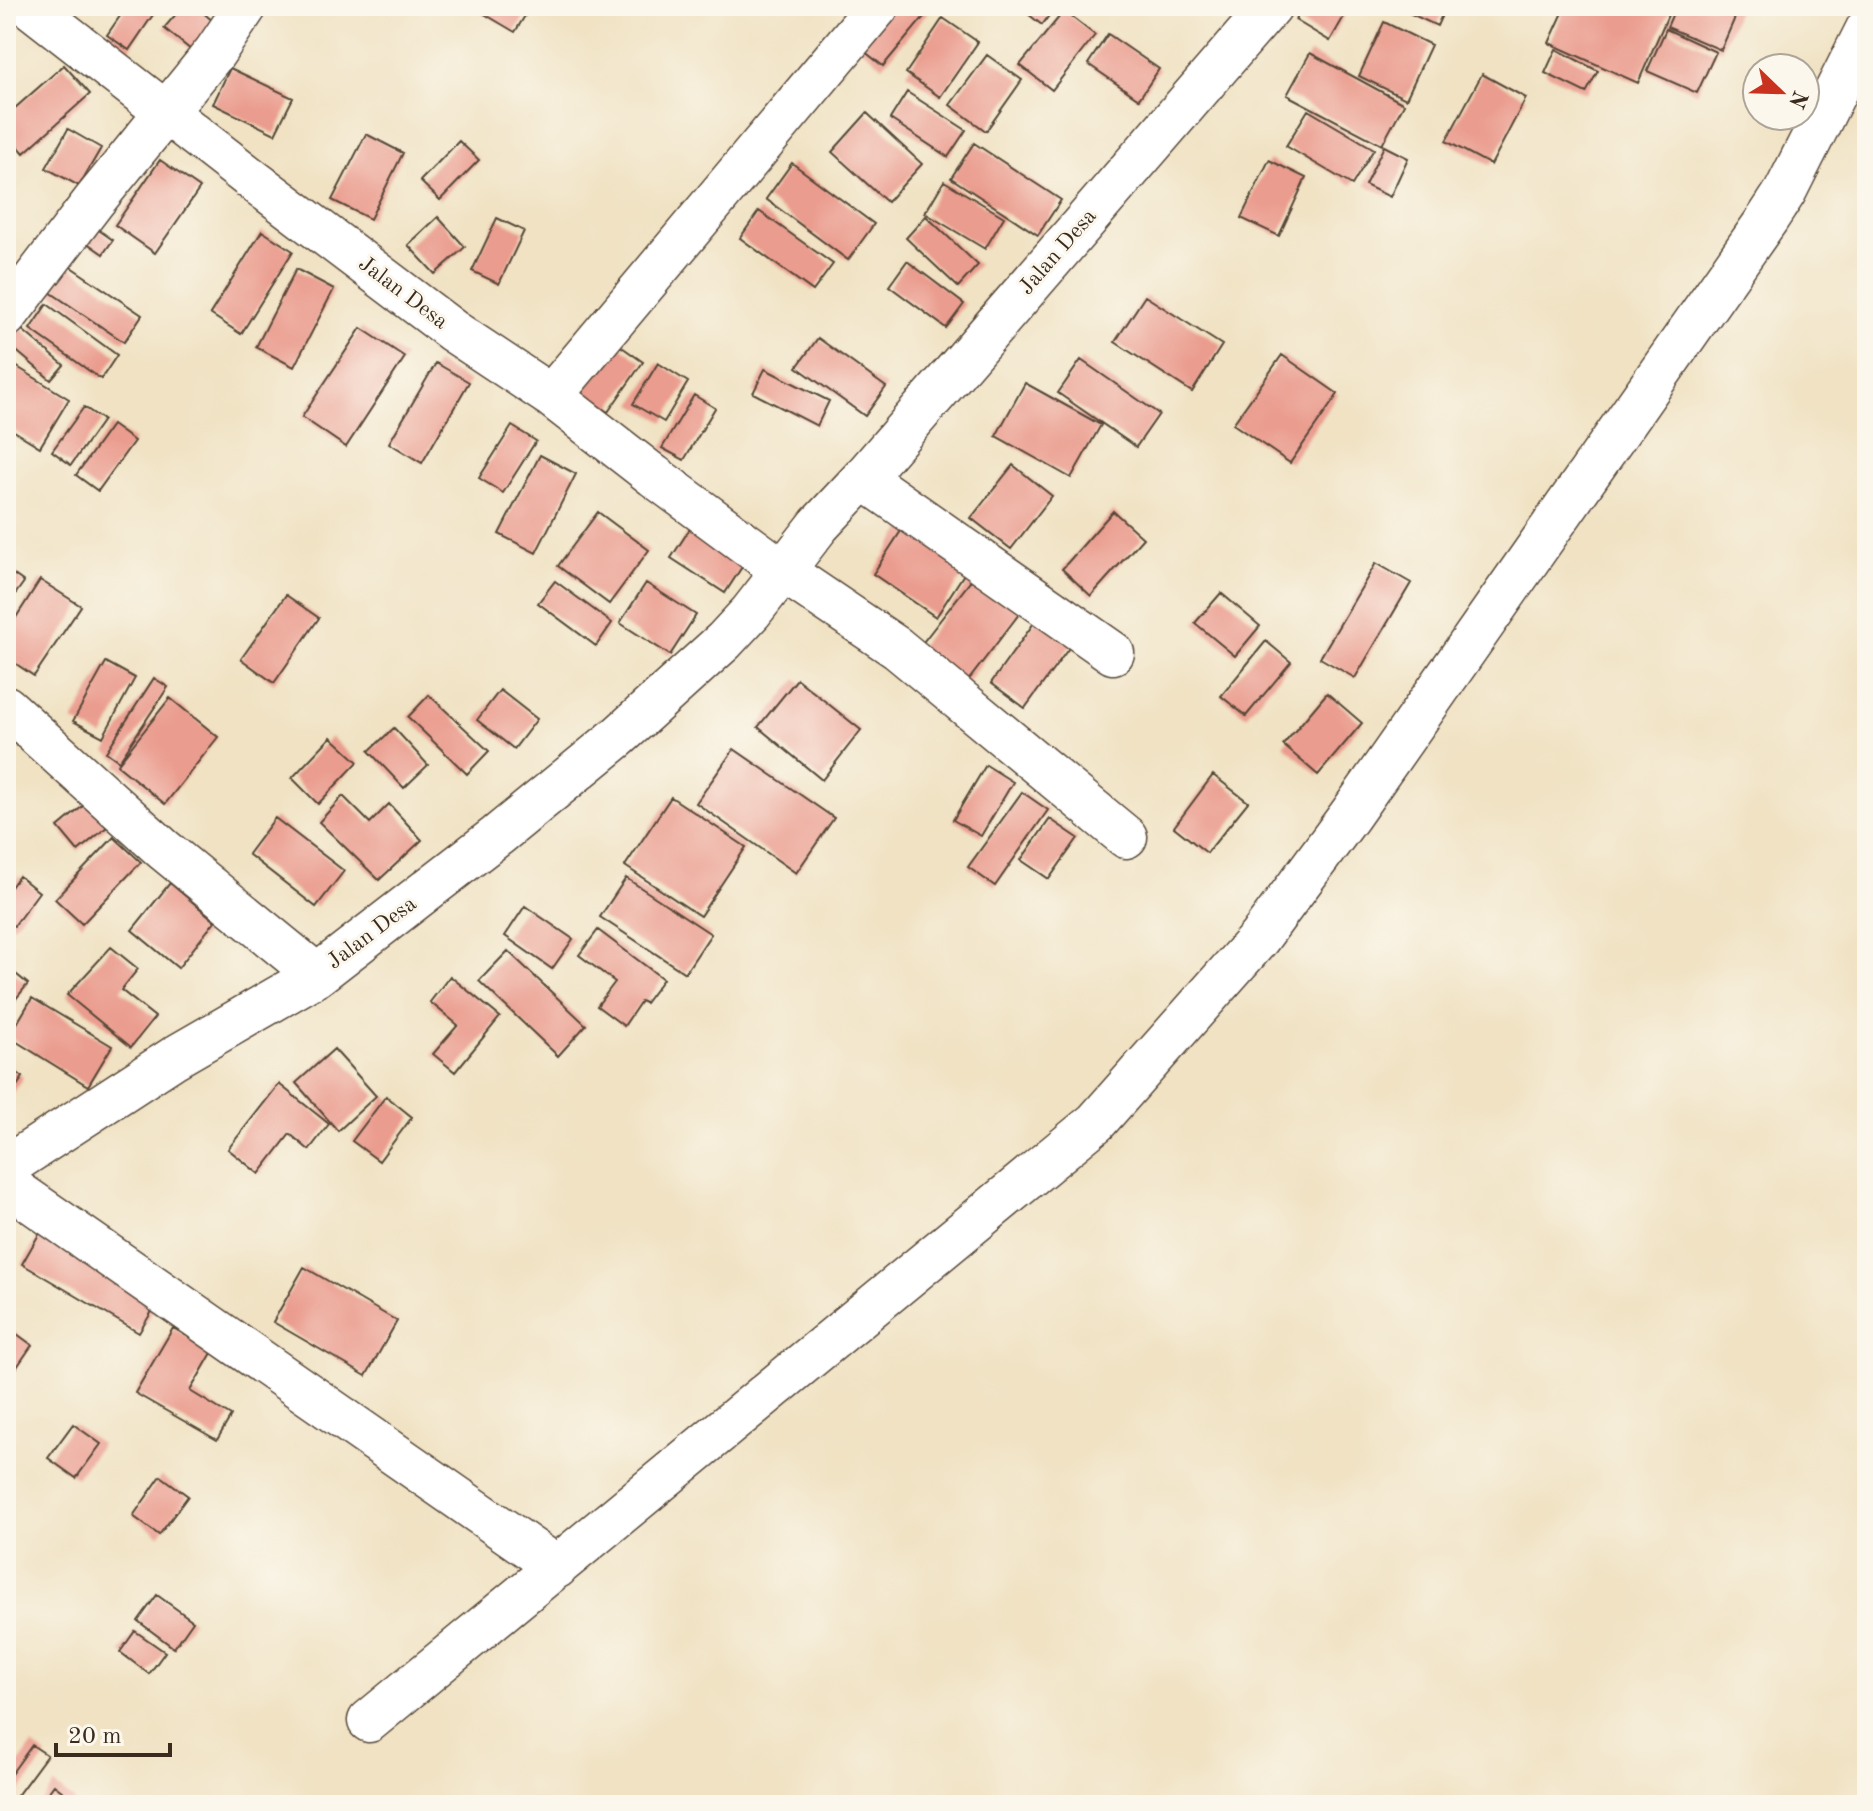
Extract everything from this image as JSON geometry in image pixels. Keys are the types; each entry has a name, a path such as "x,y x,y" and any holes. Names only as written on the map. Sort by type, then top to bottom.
{"street":[{"name":"Jalan Desa","path":"29,6 453,331 551,396 654,476 806,586"},
{"path":"6,316 215,52 246,6"},
{"path":"551,396 878,6"},
{"name":"Jalan Desa","path":"806,586 819,525 1271,6"},
{"path":"369,1721 1096,1122 1259,938 1350,815 1768,218 1792,178 1867,29"},
{"path":"863,478 1113,653"},
{"name":"Jalan Desa","path":"6,1167 175,1057 317,975 497,836 618,737 724,641 751,612 806,586"},
{"path":"806,586 897,648 1126,837"},
{"name":"Jalan Desa","path":"6,707 163,849 317,975"},
{"path":"6,1184 557,1567"}],"building":[{"path":"127,6 159,6 129,50 107,35"},
{"path":"183,6 195,6 214,22 191,50 164,28"},
{"path":"471,6 531,6 515,32"},
{"path":"892,6 933,6 883,66 859,47"},
{"path":"1018,6 1056,6 1042,25"},
{"path":"1303,6 1350,6 1330,41 1295,20"},
{"path":"1394,6 1446,6 1437,26"},
{"path":"1566,6 1672,6 1638,83 1549,43"},
{"path":"1676,6 1740,6 1721,50 1667,27"},
{"path":"1064,11 1095,35 1052,90 1020,65"},
{"path":"943,18 978,42 940,97 906,73"},
{"path":"1384,22 1431,45 1406,99 1359,76"},
{"path":"1666,29 1716,52 1697,93 1647,71"},
{"path":"1108,34 1159,69 1139,99 1088,64"},
{"path":"1556,49 1598,71 1586,93 1545,73"},
{"path":"1310,53 1404,104 1382,145 1287,95"},
{"path":"987,55 1022,80 986,131 950,105"},
{"path":"64,65 90,94 24,153 6,132 6,116"},
{"path":"230,68 293,98 275,134 213,104"},
{"path":"1482,74 1526,98 1491,165 1446,141"},
{"path":"907,92 966,130 948,157 890,119"},
{"path":"1308,110 1374,149 1352,185 1286,146"},
{"path":"867,113 922,164 887,202 832,152"},
{"path":"68,129 101,148 79,186 46,168"},
{"path":"366,134 403,153 370,219 332,200"},
{"path":"459,141 479,160 440,200 420,181"},
{"path":"974,143 1061,200 1038,235 951,178"},
{"path":"1384,146 1408,158 1390,197 1365,185"},
{"path":"160,160 200,188 155,253 115,225"},
{"path":"1269,160 1306,178 1279,236 1241,218"},
{"path":"792,163 874,224 848,260 766,199"},
{"path":"944,181 1004,217 985,249 925,213"},
{"path":"759,211 833,264 813,291 740,238"},
{"path":"926,216 978,265 958,287 906,238"},
{"path":"438,217 465,247 435,274 408,245"},
{"path":"497,218 524,231 499,284 472,271"},
{"path":"93,226 113,240 103,254 83,240"},
{"path":"262,231 293,251 241,334 210,314"},
{"path":"62,261 142,315 124,342 44,288"},
{"path":"907,261 964,304 946,328 889,286"},
{"path":"296,269 334,289 294,367 256,347"},
{"path":"1145,296 1222,345 1192,392 1115,342"},
{"path":"47,304 117,355 101,379 30,329"},
{"path":"20,328 64,365 51,380 7,343"},
{"path":"361,328 405,357 346,447 302,417"},
{"path":"818,338 886,387 865,416 797,367"},
{"path":"612,340 643,362 608,412 577,392"},
{"path":"1282,355 1338,394 1290,463 1233,424"},
{"path":"6,360 69,399 40,447 6,426"},
{"path":"1081,360 1159,414 1136,447 1058,393"},
{"path":"436,363 469,382 422,463 389,443"},
{"path":"658,363 688,382 664,422 633,404"},
{"path":"765,369 829,401 817,426 753,393"},
{"path":"1025,383 1101,425 1071,478 996,436"},
{"path":"694,395 715,408 684,460 662,448"},
{"path":"84,407 103,420 71,465 52,451"},
{"path":"112,425 134,441 98,491 76,475"},
{"path":"512,426 536,441 503,493 479,478"},
{"path":"540,455 576,474 536,553 499,534"},
{"path":"1013,465 1052,496 1011,549 971,518"},
{"path":"1113,511 1143,538 1091,596 1062,569"},
{"path":"598,512 649,550 609,604 558,566"},
{"path":"910,517 973,560 936,617 873,574"},
{"path":"695,521 749,556 725,593 671,558"},
{"path":"1376,563 1411,583 1355,678 1320,658"},
{"path":"6,569 24,582 6,607"},
{"path":"980,569 1026,605 964,686 917,650"},
{"path":"40,580 81,606 34,676 6,657 6,633"},
{"path":"555,581 612,623 596,646 538,603"},
{"path":"646,583 696,615 670,655 620,623"},
{"path":"1221,593 1260,626 1235,656 1195,623"},
{"path":"286,595 319,618 274,683 241,659"},
{"path":"1039,616 1074,641 1025,708 991,683"},
{"path":"1266,641 1291,662 1246,716 1221,696"},
{"path":"106,662 135,678 103,737 73,721"},
{"path":"154,678 168,687 119,761 106,752"},
{"path":"797,679 861,730 822,780 758,727"},
{"path":"500,690 537,719 514,749 477,720"},
{"path":"1327,693 1362,723 1318,775 1283,745"},
{"path":"429,695 489,751 467,774 408,717"},
{"path":"170,698 218,737 165,804 117,765"},
{"path":"394,728 428,765 404,788 369,751"},
{"path":"331,737 358,762 318,804 292,778"},
{"path":"734,749 834,818 796,873 696,803"},
{"path":"986,765 1013,782 981,836 953,820"},
{"path":"1213,775 1248,802 1207,853 1174,827"},
{"path":"1022,792 1048,810 995,886 968,867"},
{"path":"343,796 370,823 389,804 422,840 379,880 319,822"},
{"path":"671,797 746,847 700,916 625,866"},
{"path":"89,801 108,826 78,851 58,827"},
{"path":"275,818 344,871 316,907 248,854"},
{"path":"1050,819 1078,838 1049,879 1021,860"},
{"path":"114,837 141,862 82,924 55,899"},
{"path":"19,876 39,892 14,926 6,921 6,894"},
{"path":"626,878 711,934 685,973 600,917"},
{"path":"170,883 215,921 178,968 132,930"},
{"path":"525,906 573,939 552,969 505,936"},
{"path":"598,930 663,979 645,1003 641,1001 624,1026 597,1006 615,982 579,955"},
{"path":"111,947 138,969 121,990 155,1017 131,1047 67,995"},
{"path":"508,951 586,1025 558,1056 479,981"},
{"path":"6,966 28,984 6,1011"},
{"path":"450,976 500,1017 455,1072 433,1054 458,1025 430,1002"},
{"path":"32,998 112,1046 88,1086 9,1037"},
{"path":"334,1049 376,1096 338,1131 296,1083"},
{"path":"6,1065 23,1077 6,1102"},
{"path":"279,1084 329,1124 309,1150 290,1134 259,1174 228,1149"},
{"path":"386,1096 412,1117 379,1161 352,1141"},
{"path":"42,1229 160,1298 139,1333 22,1264"},
{"path":"304,1267 397,1321 366,1376 273,1322"},
{"path":"6,1326 32,1345 6,1383"},
{"path":"173,1328 213,1351 190,1391 231,1416 217,1440 135,1393"},
{"path":"73,1424 101,1444 76,1478 48,1458"},
{"path":"161,1476 188,1496 159,1535 133,1516"},
{"path":"157,1595 193,1621 174,1648 138,1621"},
{"path":"135,1631 165,1652 149,1674 120,1652"},
{"path":"32,1745 47,1755 10,1805 6,1802 6,1781"},
{"path":"54,1785 75,1801 72,1805 39,1805"}]}
